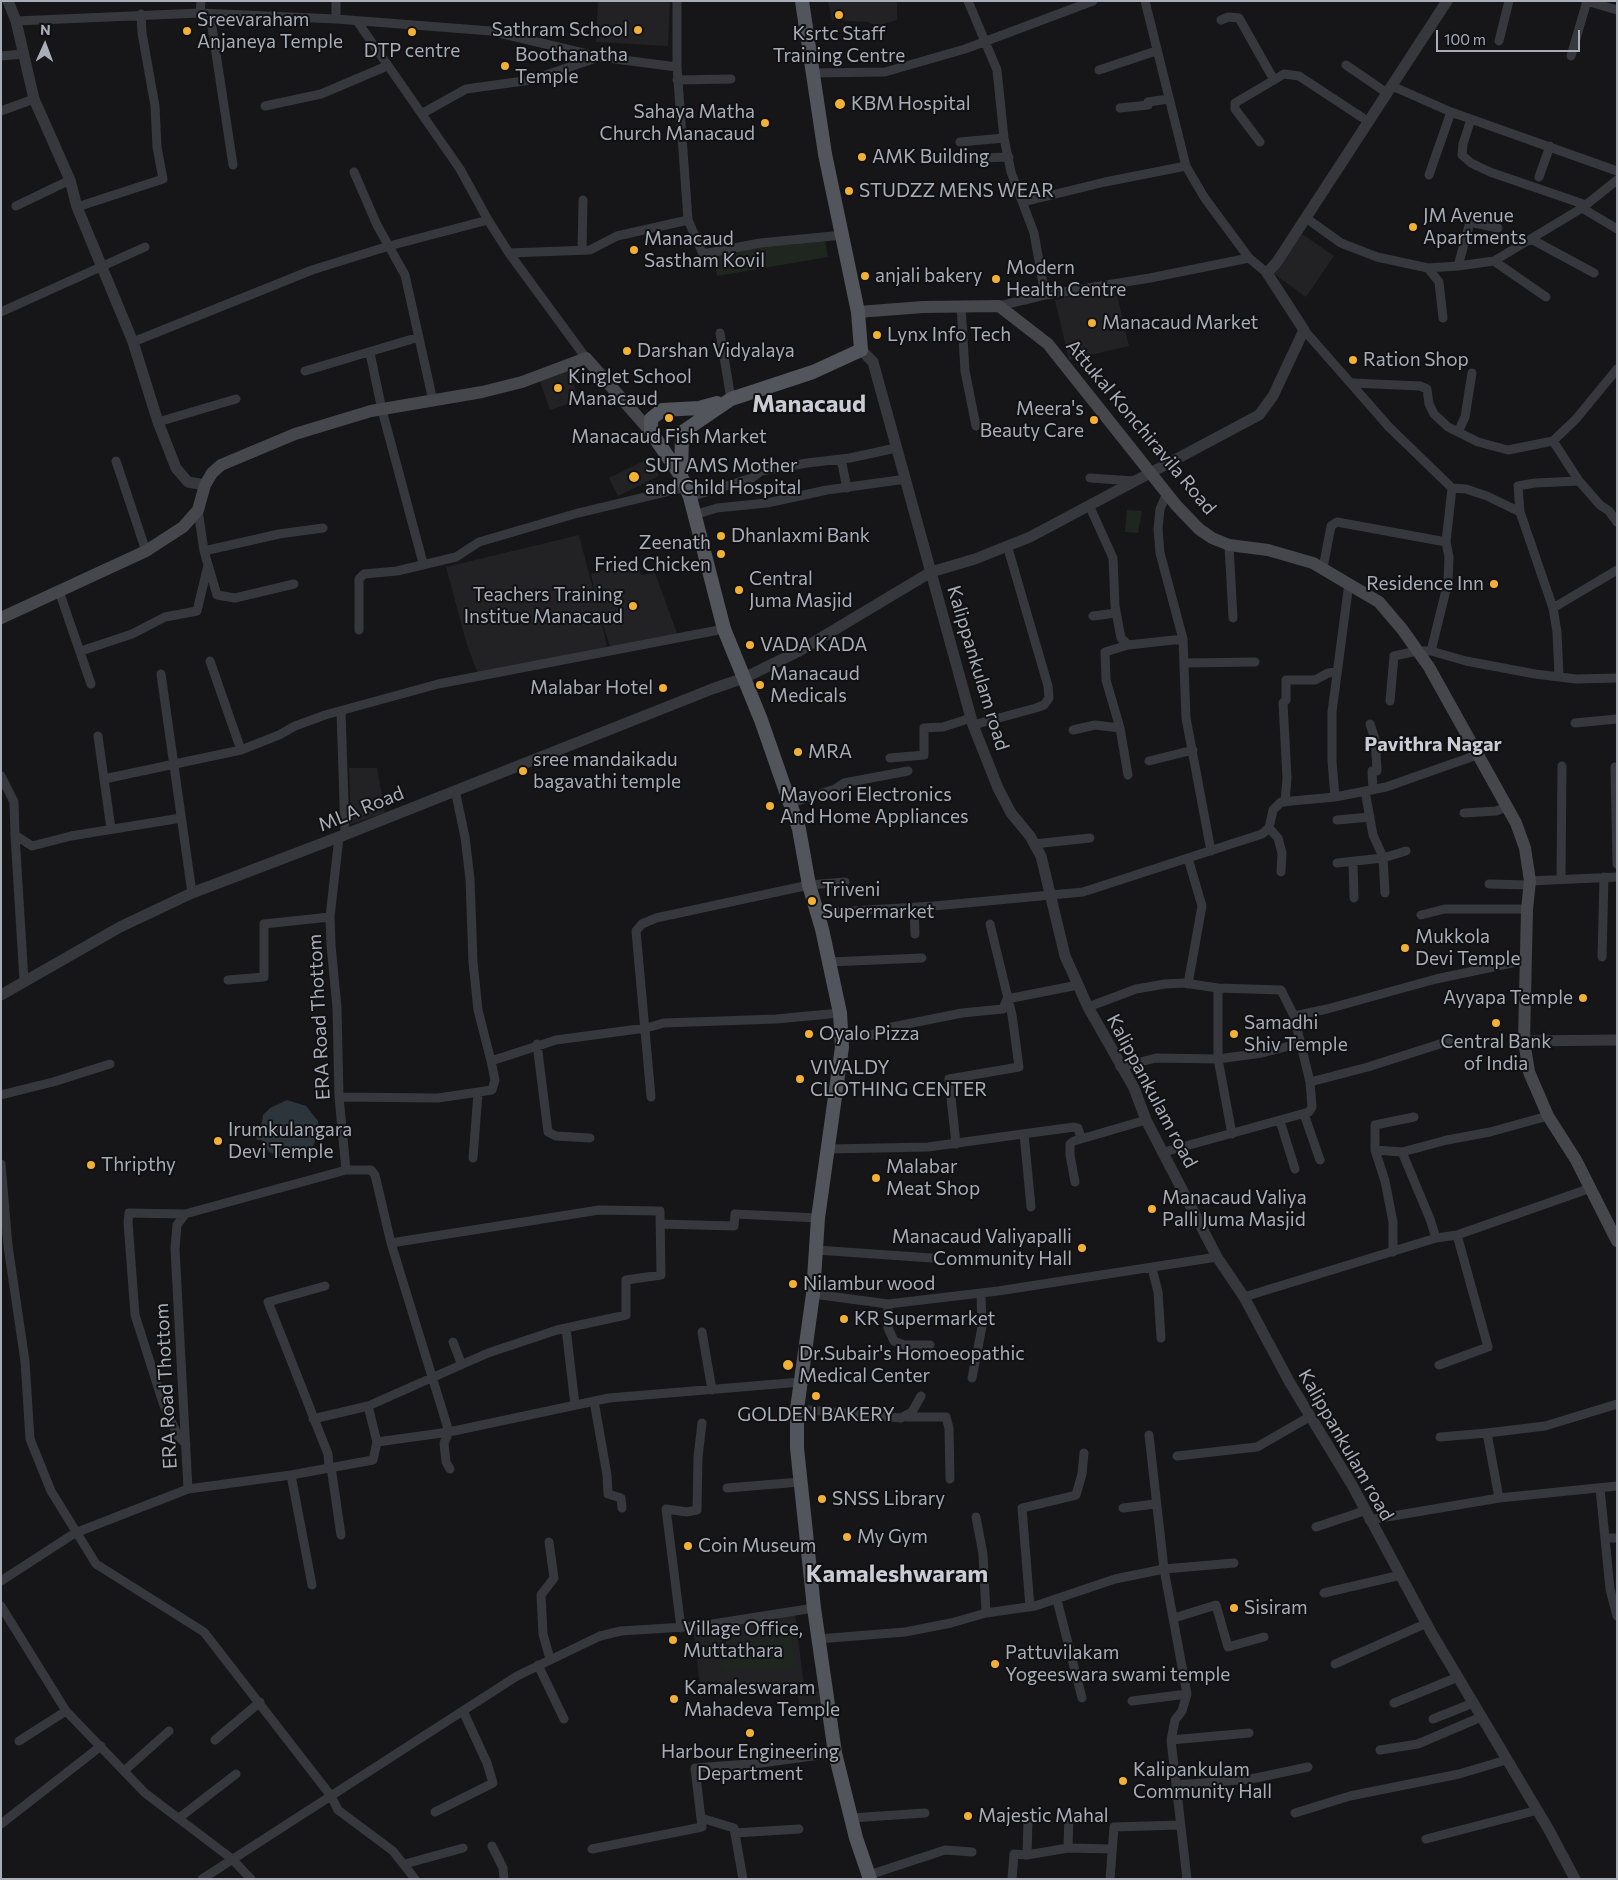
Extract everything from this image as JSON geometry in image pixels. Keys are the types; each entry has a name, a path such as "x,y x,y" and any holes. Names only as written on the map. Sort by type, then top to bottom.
{"main road":[{"path":"631,410 699,408 813,372 861,350 858,312 825,154 802,1"},
{"path":"858,312 961,306 999,306"},
{"name":"Attukal Konchiravila Road","path":"999,306 1048,344 1167,493 1199,529 1212,538 1229,545 1287,555 1323,568 1349,583 1379,602 1402,629 1429,667 1516,823 1525,848 1530,883 1527,909 1524,1040 1529,1072 1548,1116 1591,1188 1617,1241"},
{"path":"1,618 146,551 183,527 198,510 205,485 212,473 221,465 296,434 382,410 522,382 586,358 653,436 685,487 724,628 791,803 799,829 809,885 830,962 840,1013 842,1047 818,1218 813,1294 797,1410 797,1448 814,1608 835,1753 851,1818 869,1877"},
{"path":"653,436 670,444 731,399"},
{"path":"668,410 683,419 685,487"},
{"path":"653,436 652,419 668,410"}],"street":[{"path":"8,1 16,22 34,99 70,180 77,207 133,342 158,422 176,468 188,482 205,485"},
{"path":"200,13 201,1"},
{"path":"336,1 336,19"},
{"path":"677,1 676,67 688,220 703,254 760,243 843,235"},
{"path":"968,1 997,70 1004,138 1011,172 1034,233 1045,295"},
{"path":"813,73 885,72 926,62 986,42 1094,1"},
{"path":"1145,1 1186,166 1204,196 1249,258 1267,273 1304,330 1389,426 1452,488 1466,489 1487,496 1520,512"},
{"path":"1267,273 1277,262 1447,1"},
{"path":"1499,41 1509,1"},
{"path":"1571,56 1587,1 1617,10"},
{"path":"16,22 141,14 200,13 336,19 491,31 600,57 676,67"},
{"path":"77,207 163,179 157,147 155,106 142,33 141,14"},
{"path":"210,14 233,165"},
{"path":"1221,20 1228,17 1239,18 1274,80"},
{"path":"357,21 387,66 423,113 460,169 488,220 509,253 586,358"},
{"path":"1099,70 1156,51"},
{"path":"1,56 22,54"},
{"path":"423,113 466,89 531,80 600,57"},
{"path":"1346,65 1389,90 1617,170"},
{"path":"265,106 321,94 387,66"},
{"path":"1260,142 1235,109 1234,103 1284,74 1300,76 1369,122"},
{"path":"677,80 731,79"},
{"path":"1,111 34,99"},
{"path":"1120,108 1148,105 1148,102 1168,99"},
{"path":"1428,175 1451,112"},
{"path":"1471,119 1463,144 1462,155 1471,162 1490,172 1584,207 1617,229"},
{"path":"960,142 1004,138"},
{"path":"1539,177 1550,146"},
{"path":"947,159 1008,157"},
{"path":"1023,202 1105,182 1186,166"},
{"path":"354,172 405,275 433,401"},
{"path":"16,206 70,180"},
{"path":"1306,218 1340,243 1377,258 1428,268 1458,266 1494,261 1584,207 1617,180"},
{"path":"582,250 583,200"},
{"path":"133,342 312,270 389,246 488,220"},
{"path":"509,253 590,250 617,236 688,220"},
{"path":"1458,266 1470,222 1498,228"},
{"path":"1532,239 1594,273"},
{"path":"1,312 146,247"},
{"path":"999,306 1045,295 1150,278 1249,258"},
{"path":"1494,261 1546,297"},
{"path":"1428,268 1439,282 1443,318"},
{"path":"961,306 965,371 976,426"},
{"name":"MLA Road","path":"1,995 120,927 192,893 744,678 799,651 931,572 975,559 1030,537 1089,505 1120,491 1134,481 1259,415 1273,396 1304,330"},
{"path":"720,333 731,399"},
{"path":"305,371 419,337"},
{"name":"Kalippankulam road","path":"861,350 873,362 972,722 998,788 1011,813 1041,856 1065,956 1088,1007 1120,1067 1134,1088 1146,1120 1218,1257 1244,1297 1401,1575 1426,1623 1506,1760 1538,1810 1575,1879"},
{"path":"370,353 382,410 423,563"},
{"path":"1352,383 1420,386 1427,389 1428,404 1434,414 1448,427 1478,442 1508,450 1553,441 1576,419 1617,369"},
{"path":"1458,432 1465,417 1472,373"},
{"path":"158,422 236,399"},
{"path":"1553,441 1579,481 1617,522"},
{"path":"360,630 359,578 364,574 397,571 423,563 456,557 479,542 578,513 685,487 752,478 760,471 841,459 896,448"},
{"path":"841,459 847,488"},
{"path":"116,461 146,551"},
{"path":"1090,478 1134,481"},
{"path":"694,515 717,508 766,503 827,490 906,479"},
{"path":"1559,677 1557,632 1553,608 1520,512 1518,486 1535,483 1579,481"},
{"path":"1431,651 1448,582 1449,557 1446,542 1452,488"},
{"path":"1167,493 1160,509 1158,529 1160,553 1183,639 1186,718 1211,851"},
{"path":"1089,505 1113,558 1116,613 1121,638 1128,645"},
{"path":"198,510 204,551 217,596 235,598 294,584"},
{"path":"1323,568 1331,526 1337,522 1446,542"},
{"path":"204,551 279,534 323,528"},
{"path":"890,758 924,755 924,728 972,722 1036,708 1044,705 1049,698 1048,686 1007,545"},
{"path":"1229,545 1233,618"},
{"path":"81,651 132,634 165,617 197,611 208,566"},
{"path":"1553,608 1617,570"},
{"path":"1335,797 1332,761 1332,712 1349,583"},
{"path":"59,591 91,684"},
{"path":"1093,616 1116,613"},
{"path":"104,779 240,750 279,735 295,726 465,678 724,628"},
{"path":"1128,775 1120,728 1106,680 1105,652 1128,645 1183,639"},
{"path":"1390,702 1394,656 1417,651 1431,651 1466,661 1559,677 1617,678"},
{"path":"210,661 240,750"},
{"path":"1184,663 1255,662"},
{"path":"1285,802 1287,778 1283,703 1286,700 1286,680 1314,680 1328,673 1337,672"},
{"path":"161,674 192,893"},
{"name":"ERA Road Thottom","path":"341,712 342,835 330,917 337,1008 339,1097 346,1170"},
{"path":"1574,723 1617,719"},
{"path":"1370,724 1375,740 1377,769 1377,771 1372,771 1369,790 1370,817 1373,835 1383,858 1385,893"},
{"path":"1072,730 1095,725 1120,728"},
{"path":"98,736 111,829"},
{"path":"1149,761 1193,750"},
{"path":"818,913 914,907 1082,892 1262,834 1269,828 1273,810 1281,802 1335,797 1369,790 1477,755"},
{"path":"1561,879 1562,766"},
{"path":"1614,767 1617,864"},
{"path":"791,803 834,789 844,783 908,771"},
{"path":"1,776 14,802 24,981"},
{"path":"339,1097 438,1098 492,1090 495,1080 478,1010 473,962 469,870 465,837 455,790"},
{"path":"1464,813 1496,811 1507,807"},
{"path":"1337,820 1370,817"},
{"path":"15,835 25,844 32,846 71,836 181,818"},
{"path":"1269,828 1278,838 1282,852 1281,872"},
{"path":"1034,844 1090,838"},
{"path":"1337,863 1383,858 1406,851"},
{"path":"1188,858 1202,906 1188,984"},
{"path":"1353,861 1354,898"},
{"path":"1602,957 1604,877"},
{"path":"1488,884 1617,877"},
{"path":"651,1097 636,931 642,924 656,918 809,885 845,882"},
{"path":"914,907 915,934"},
{"path":"1421,915 1445,909 1527,909"},
{"path":"228,980 264,978 264,924 330,917"},
{"path":"956,1144 949,1080 1019,1067 1012,1015 990,924"},
{"path":"830,962 922,958"},
{"path":"1294,1016 1327,1009 1436,979 1526,960"},
{"path":"1088,1007 1136,989 1165,984 1281,990 1294,1016 1310,1082 1312,1107 1304,1114 1164,1152"},
{"path":"1007,999 1078,985"},
{"path":"1218,988 1218,1059 1232,1134"},
{"path":"842,1035 871,1034 892,1027 962,1013 1003,1010 1007,999"},
{"path":"491,1061 537,1044 646,1028 664,1023 776,1019 840,1013"},
{"path":"1524,1040 1617,1040"},
{"path":"1310,1082 1368,1067 1449,1041"},
{"path":"1120,1067 1156,1058 1218,1059 1262,1053 1301,1043"},
{"path":"537,1044 548,1132 556,1136 590,1138"},
{"path":"1,1095 53,1082 110,1064"},
{"path":"473,1158 478,1092"},
{"path":"1304,1114 1320,1160"},
{"path":"1375,1150 1402,1152 1447,1140 1490,1132 1548,1116"},
{"path":"1393,1252 1390,1201 1375,1150 1375,1125 1414,1117"},
{"path":"1075,1182 1070,1144 1081,1138 1146,1120"},
{"path":"1280,1121 1295,1169"},
{"path":"829,1149 928,1147 1074,1127 1078,1128 1081,1138"},
{"path":"1024,1134 1031,1207"},
{"path":"1402,1152 1436,1238"},
{"path":"1,1164 8,1246 25,1361 30,1439 51,1491 76,1533 93,1568 204,1632 331,1796 338,1810 393,1851 415,1879"},
{"path":"186,1444 178,1436 163,1403 136,1315 128,1222 129,1213 185,1214 346,1170 371,1170 375,1175 390,1244 449,1432 444,1442 446,1462 450,1469"},
{"path":"1244,1297 1436,1238 1456,1234 1591,1188"},
{"path":"314,1419 368,1406 461,1363 566,1328 626,1315 626,1280 661,1275 660,1211 599,1210 390,1244"},
{"name":"ERA Road Thottom","path":"185,1214 177,1225 175,1249 188,1489"},
{"path":"660,1224 734,1226 735,1214 818,1218"},
{"path":"1439,1365 1488,1347 1456,1234"},
{"path":"816,1250 932,1258"},
{"path":"813,1294 888,1304 981,1293 1218,1257"},
{"path":"1152,1268 1158,1292 1161,1338"},
{"path":"325,1286 268,1302 328,1454 342,1535"},
{"path":"972,1378 982,1327 981,1293"},
{"path":"888,1304 888,1328 894,1341 904,1345 930,1345"},
{"path":"566,1328 574,1405"},
{"path":"702,1332 712,1390"},
{"path":"453,1342 461,1363"},
{"path":"377,1442 449,1432 594,1402 801,1382"},
{"path":"906,1417 912,1412 921,1396"},
{"path":"594,1402 607,1475 608,1494 621,1498 622,1508"},
{"path":"1440,1437 1545,1426 1617,1404"},
{"path":"1,1581 76,1533 188,1489 292,1475 374,1460 377,1442 368,1406"},
{"path":"797,1410 906,1417 946,1417 949,1428 950,1479"},
{"path":"1177,1456 1257,1447 1311,1416"},
{"path":"681,1628 666,1509 687,1512 697,1510 698,1457 702,1423"},
{"path":"1487,1433 1499,1498"},
{"path":"1149,1435 1164,1569 1186,1694 1182,1711 1172,1728 1171,1740 1187,1879"},
{"path":"1030,1606 1022,1508 1076,1495 1082,1474 1084,1452"},
{"path":"292,1475 312,1585"},
{"path":"727,1488 800,1482"},
{"path":"1316,1527 1367,1515 1499,1498 1617,1486"},
{"path":"1600,1488 1617,1616"},
{"path":"1123,1508 1156,1504"},
{"path":"976,1517 983,1554 986,1613"},
{"path":"1606,1538 1617,1538"},
{"path":"549,1542 554,1578 541,1595 543,1634 550,1659"},
{"path":"818,1639 905,1632 951,1624 986,1613 1056,1600 1115,1579 1164,1569 1234,1563"},
{"path":"1324,1593 1401,1575"},
{"path":"1056,1600 1082,1698"},
{"path":"1174,1618 1216,1605 1228,1647 1264,1637"},
{"path":"1,1606 66,1711 146,1793 232,1859 251,1879"},
{"path":"202,1879 517,1676 600,1636 621,1632 681,1628 814,1608"},
{"path":"1335,1664 1426,1623"},
{"path":"538,1665 564,1719"},
{"path":"1394,1703 1458,1677"},
{"path":"1132,1701 1186,1694"},
{"path":"215,1740 260,1702"},
{"path":"1433,1719 1473,1703"},
{"path":"19,1741 66,1711"},
{"path":"435,1812 493,1783 488,1763 463,1711"},
{"path":"1380,1750 1418,1744 1481,1717"},
{"path":"124,1771 169,1730"},
{"path":"1171,1740 1248,1733"},
{"path":"1,1824 101,1746"},
{"path":"701,1823 695,1768 761,1763 835,1753"},
{"path":"1295,1813 1350,1796 1459,1774 1506,1760"},
{"path":"1177,1785 1251,1779 1308,1767"},
{"path":"179,1818 236,1774"},
{"path":"1426,1839 1538,1810"},
{"path":"1068,1848 1069,1812"},
{"path":"851,1818 925,1813"},
{"path":"1027,1854 1028,1820"},
{"path":"592,1849 701,1823 734,1828 743,1879"},
{"path":"1110,1879 1114,1828 1180,1825"},
{"path":"735,1833 799,1830"},
{"path":"492,1846 503,1868 504,1879"},
{"path":"405,1864 463,1848"},
{"path":"1012,1879 1014,1854 1068,1848 1112,1849"},
{"path":"869,1877 945,1850 972,1852"}],"shaded area":[{"path":"598,1 670,1 668,46 596,42"},
{"path":"828,1 897,1 897,20 877,26 868,22 832,20"},
{"path":"1302,234 1334,256 1306,297 1274,274"},
{"path":"824,235 828,257 717,276 714,252"},
{"name":"Manacaud Market","path":"1115,286 1129,346 1069,360 1055,300"},
{"name":"Kinglet School Manacaud","path":"567,366 579,400 550,410 538,376"},
{"name":"SUT AMS Mother and Child Hospital","path":"650,458 659,476 618,496 609,478"},
{"path":"1127,510 1142,511 1138,533 1125,532"},
{"path":"579,535 599,612 591,574 637,560 641,575 655,573 678,636 611,649 600,615 607,647 478,674 467,645 446,567"},
{"path":"349,768 377,768 385,813 351,824"},
{"path":"287,1100 306,1106 318,1121 319,1131 312,1149 295,1159 276,1156 268,1151 262,1140 257,1140 256,1136 260,1134 263,1115 270,1108"},
{"path":"795,1613 804,1686 701,1695 693,1628"},
{"path":"791,1636 795,1668 723,1670 722,1648"},
{"path":"819,1691 822,1703 800,1706 797,1694"}],"place":[{"name":"Ksrtc Staff Training Centre","path":"839,15"},
{"name":"Sathram School","path":"638,30"},
{"name":"Sreevaraham Anjaneya Temple","path":"187,31"},
{"name":"DTP centre","path":"412,32"},
{"name":"Boothanatha Temple","path":"505,66"},
{"name":"KBM Hospital","path":"840,104"},
{"name":"Sahaya Matha Church Manacaud","path":"765,123"},
{"name":"AMK Building","path":"862,157"},
{"name":"STUDZZ MENS WEAR","path":"849,191"},
{"name":"JM Avenue Apartments","path":"1413,227"},
{"name":"Manacaud Sastham Kovil","path":"634,250"},
{"name":"anjali bakery","path":"865,276"},
{"name":"Modern Health Centre","path":"996,279"},
{"name":"Manacaud Market","path":"1092,323"},
{"name":"Lynx Info Tech","path":"877,335"},
{"name":"Darshan Vidyalaya","path":"627,351"},
{"name":"Ration Shop","path":"1353,360"},
{"name":"Kinglet School Manacaud","path":"558,388"},
{"name":"Manacaud Fish Market","path":"669,418"},
{"name":"Meera's Beauty Care","path":"1094,420"},
{"name":"SUT AMS Mother and Child Hospital","path":"634,477"},
{"name":"Dhanlaxmi Bank","path":"721,536"},
{"name":"Zeenath Fried Chicken","path":"721,554"},
{"name":"Residence Inn","path":"1494,584"},
{"name":"Central Juma Masjid","path":"739,590"},
{"name":"Teachers Training Institue Manacaud","path":"633,606"},
{"name":"VADA KADA","path":"750,645"},
{"name":"Manacaud Medicals","path":"760,685"},
{"name":"Malabar Hotel","path":"663,688"},
{"name":"MRA","path":"798,752"},
{"name":"sree mandaikadu bagavathi temple","path":"523,771"},
{"name":"Mayoori Electronics And Home Appliances","path":"770,806"},
{"name":"Triveni Supermarket","path":"812,901"},
{"name":"Mukkola Devi Temple","path":"1405,948"},
{"name":"Ayyapa Temple","path":"1583,998"},
{"name":"Central Bank of India","path":"1496,1023"},
{"name":"Oyalo Pizza","path":"809,1034"},
{"name":"Samadhi Shiv Temple","path":"1234,1034"},
{"name":"VIVALDY CLOTHING CENTER","path":"800,1079"},
{"name":"Irumkulangara Devi Temple","path":"218,1141"},
{"name":"Thripthy","path":"91,1165"},
{"name":"Malabar Meat Shop","path":"876,1178"},
{"name":"Manacaud Valiya Palli Juma Masjid","path":"1152,1209"},
{"name":"Manacaud Valiyapalli Community Hall","path":"1082,1248"},
{"name":"Nilambur wood","path":"793,1284"},
{"name":"KR Supermarket","path":"844,1319"},
{"name":"Dr.Subair's Homoeopathic Medical Center","path":"788,1365"},
{"name":"GOLDEN BAKERY","path":"816,1396"},
{"name":"SNSS Library","path":"822,1499"},
{"name":"My Gym","path":"847,1537"},
{"name":"Coin Museum","path":"688,1546"},
{"name":"Sisiram","path":"1234,1608"},
{"name":"Village Office, Muttathara","path":"673,1640"},
{"name":"Pattuvilakam Yogeeswara swami temple","path":"995,1664"},
{"name":"Kamaleswaram Mahadeva Temple","path":"674,1699"},
{"name":"Harbour Engineering Department","path":"750,1733"},
{"name":"Kalipankulam Community Hall","path":"1123,1781"},
{"name":"Majestic Mahal","path":"968,1816"}],"district":[{"name":"Manacaud","path":"809,404"},
{"name":"Pavithra Nagar","path":"1433,744"},
{"name":"Kamaleshwaram","path":"897,1574"}]}
